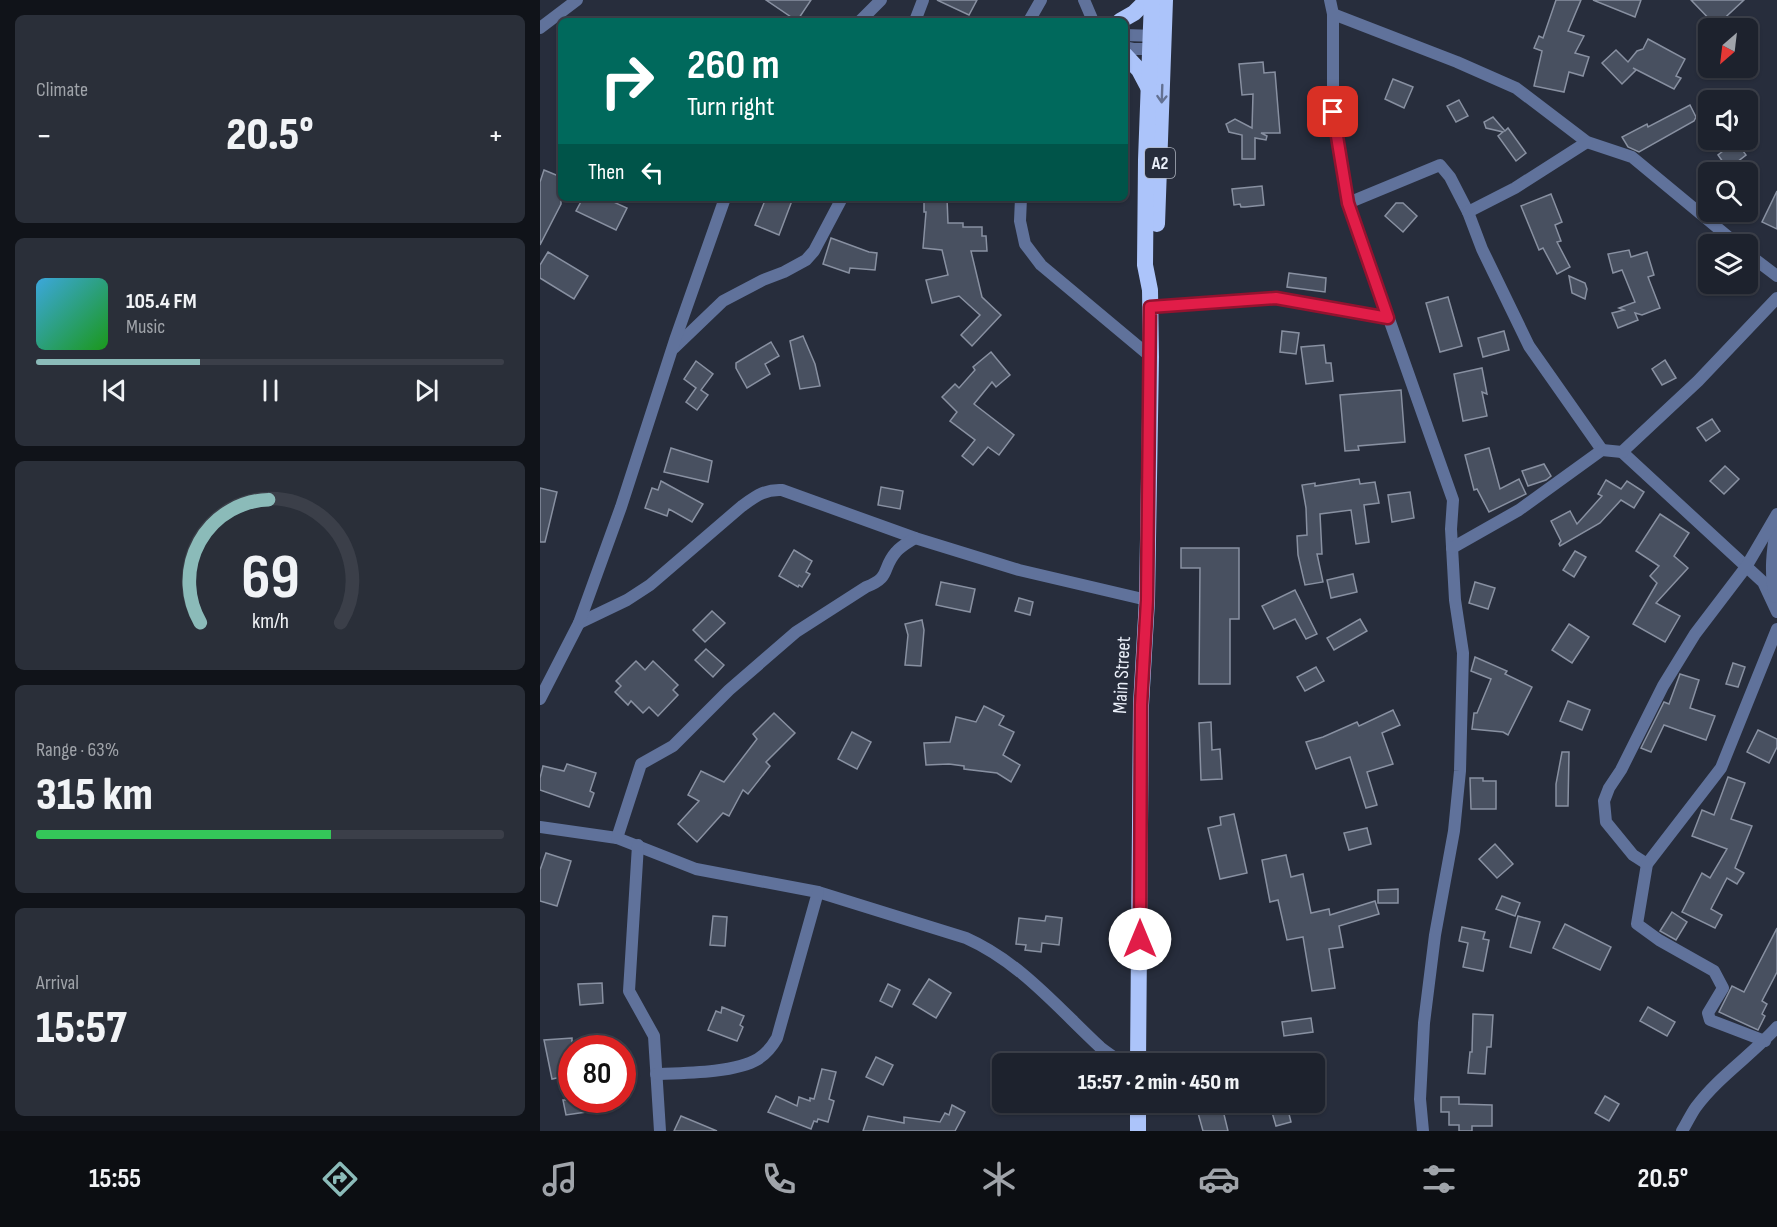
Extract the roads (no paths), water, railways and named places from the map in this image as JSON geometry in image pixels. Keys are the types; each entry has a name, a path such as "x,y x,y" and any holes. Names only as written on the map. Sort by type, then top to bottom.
{"highway":[{"path":"1125,18 1147,0"},
{"name":"A2","path":"1152,0 1157,42"},
{"name":"A2","path":"1157,42 1165,0"},
{"name":"Main Street","path":"1138,1053 1141,705 1147,600 1151,357 1150,290 1146,265 1148,88 1157,42"},
{"name":"Main Street","path":"1150,290 1155,267 1157,42"},
{"path":"1128,58 1139,70 1148,88"},
{"path":"1138,1113 1138,1131"}],"street":[{"path":"540,28 577,0"},
{"path":"863,18 881,0"},
{"path":"916,18 923,0"},
{"path":"1031,18 1041,0"},
{"path":"1084,0 1092,18"},
{"path":"1330,0 1333,14 1333,112 1348,203 1453,500 1452,548 1455,600 1463,653 1460,771 1454,831 1435,935 1424,1023 1420,1099 1424,1131"},
{"path":"1333,14 1457,62 1516,88 1587,142 1632,157 1725,234"},
{"path":"1128,36 1157,42"},
{"path":"1128,47 1157,42"},
{"path":"1468,212 1515,188 1587,142"},
{"path":"1348,203 1440,165 1450,177 1468,212 1482,249 1529,346 1602,450"},
{"path":"540,699 579,623 621,507 724,201"},
{"path":"672,351 723,302 806,260 814,251 840,201"},
{"path":"1021,201 1020,220 1025,244 1041,265 1151,357"},
{"path":"1758,262 1777,276"},
{"path":"1150,307 1276,298 1388,318"},
{"path":"1622,452 1698,381 1777,298"},
{"path":"1452,548 1519,510 1602,450 1622,452 1763,582 1777,612"},
{"path":"579,623 627,600 650,585 742,506 757,494 769,489 782,490 915,538 1018,570 1147,600"},
{"path":"1647,864 1633,855 1606,822 1604,801 1663,686 1695,634 1746,567 1777,514"},
{"path":"1777,521 1771,560 1771,580 1777,605"},
{"path":"617,838 641,764 673,746 729,690 796,632 866,587 879,582 886,573 896,551 915,538"},
{"path":"1765,1041 1710,1020 1708,1012 1723,988 1714,971 1659,940 1637,924 1647,864 1721,768 1777,629"},
{"path":"540,827 617,838 696,869 818,892 966,938 988,948 1013,966 1107,1053"},
{"path":"638,845 629,991 654,1036 660,1131"},
{"path":"656,1074 699,1072 737,1066 759,1059 772,1046 777,1038 818,892"},
{"path":"1682,1131 1696,1107 1777,1027"}]}
